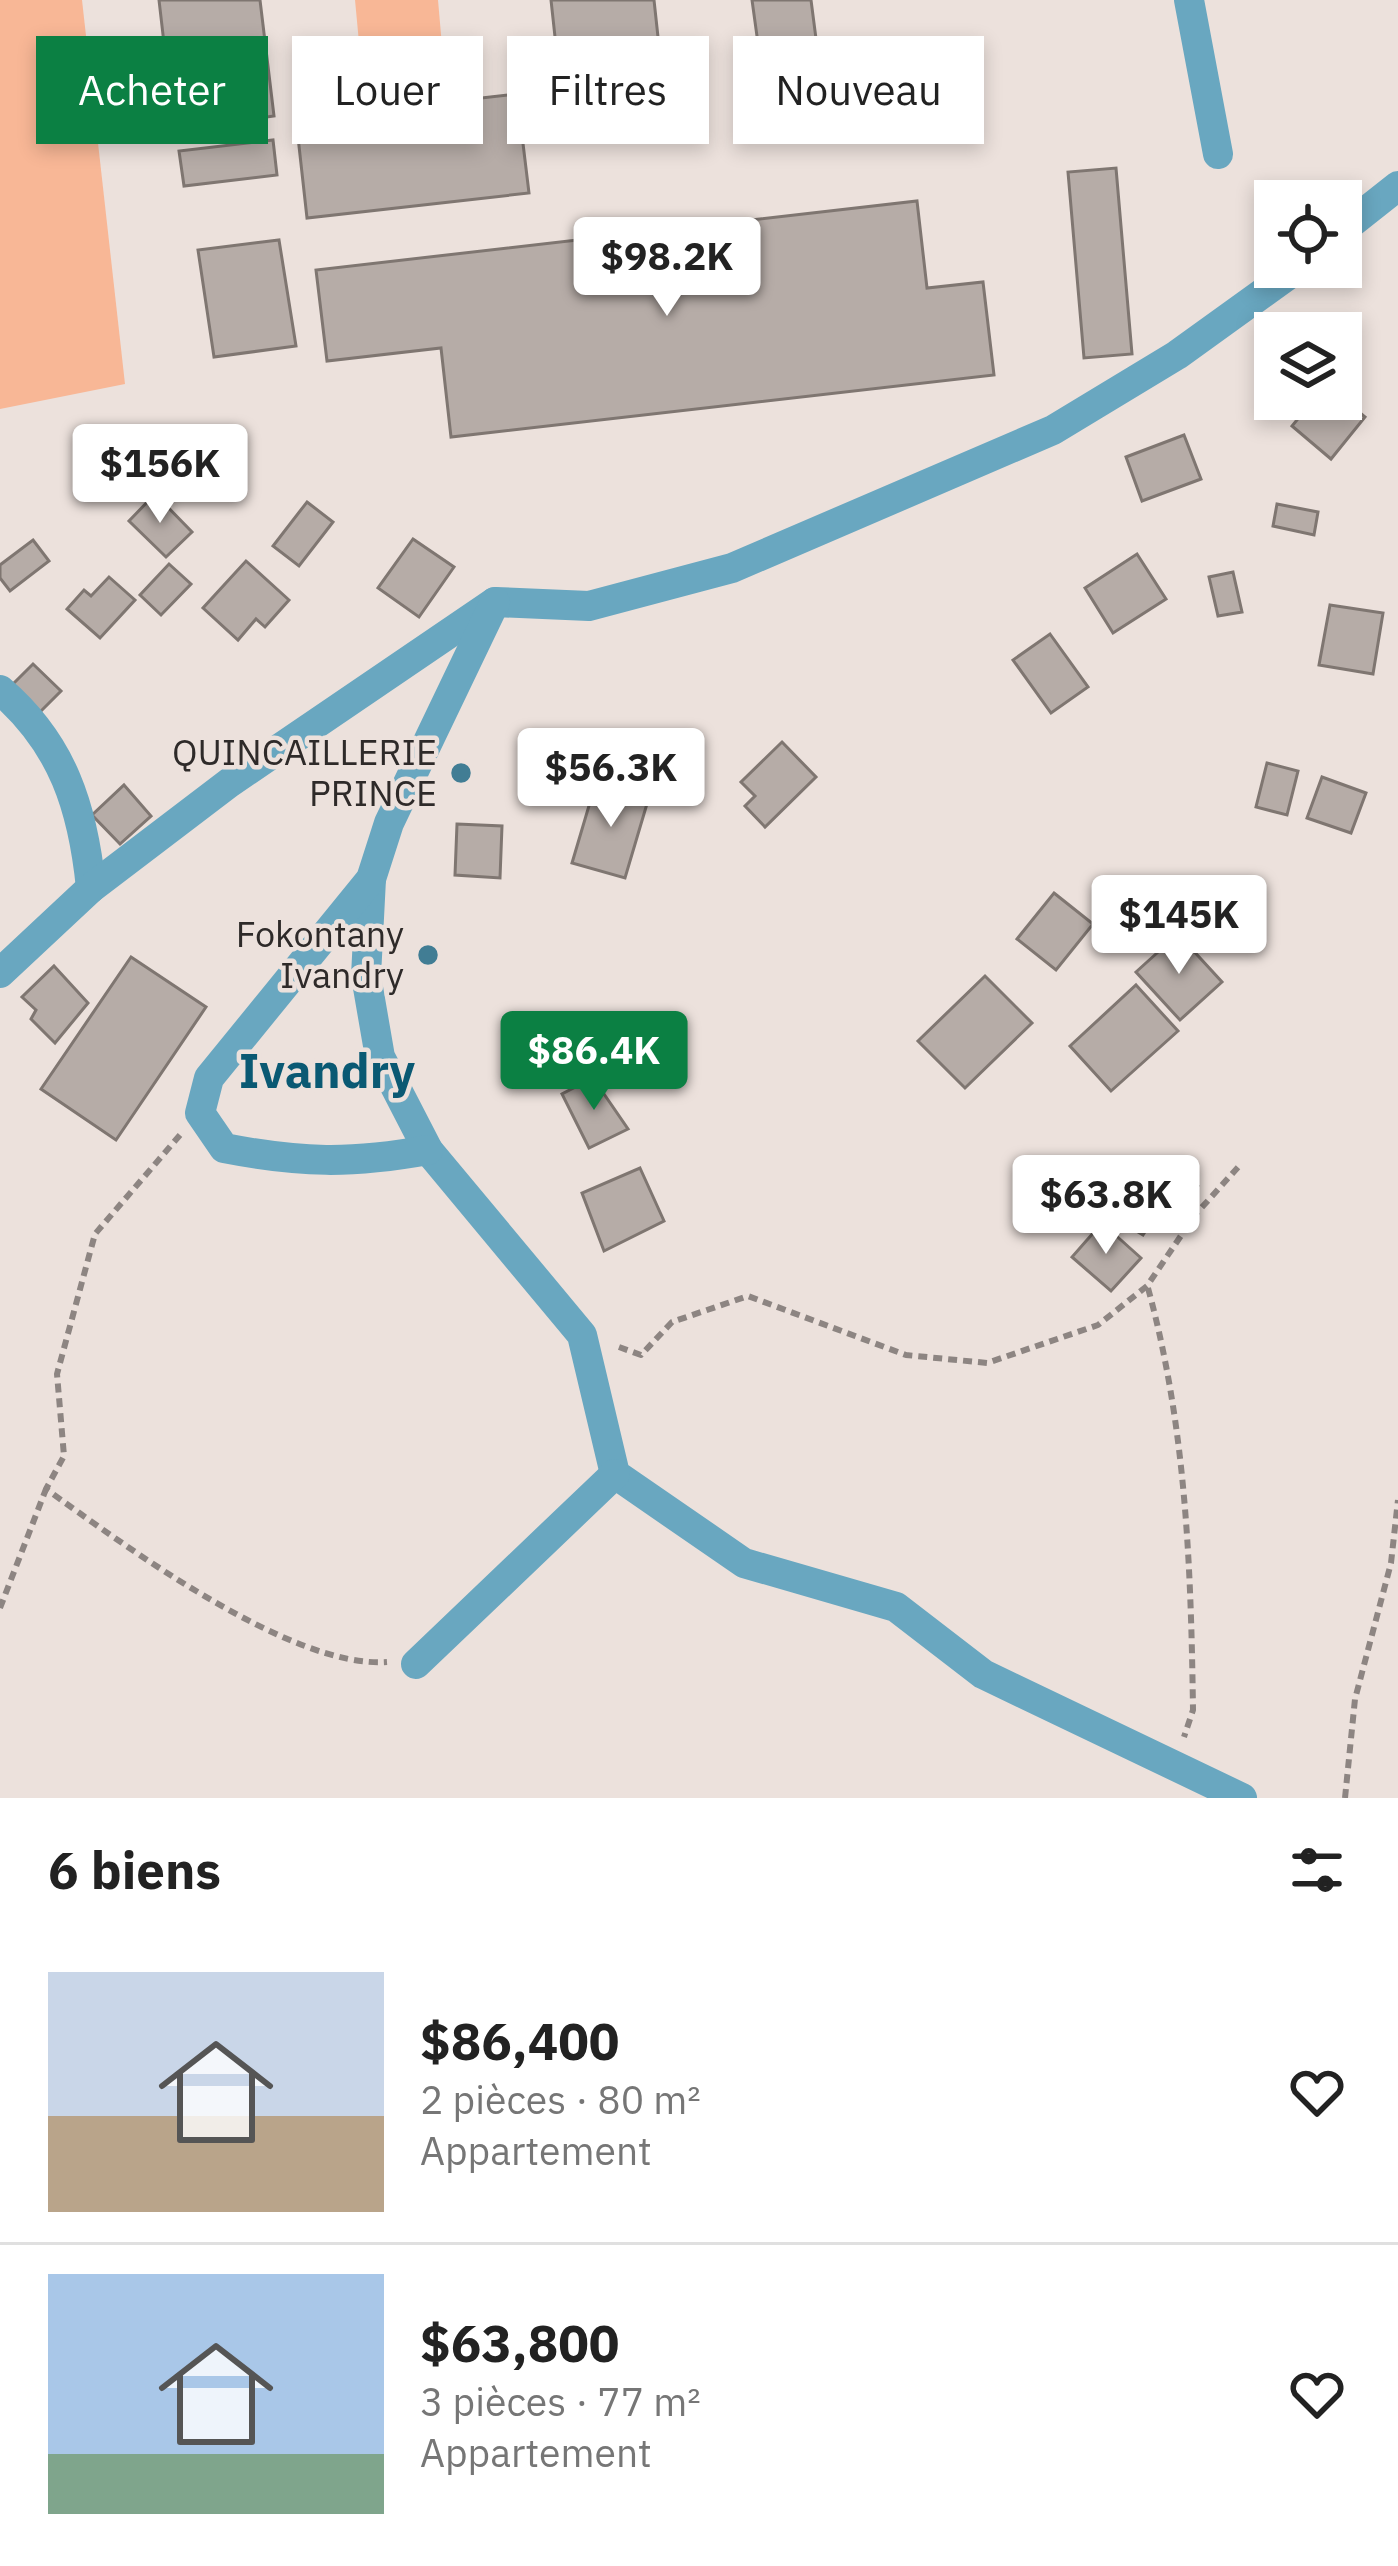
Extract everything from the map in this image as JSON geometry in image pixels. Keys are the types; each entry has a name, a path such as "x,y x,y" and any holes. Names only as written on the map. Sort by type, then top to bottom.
{"street":[{"path":"1189,0 1218,154"},
{"path":"1362,214 1398,186"},
{"path":"0,973 91,888 229,783 495,602 589,606 732,568 1053,430 1177,356 1270,288"},
{"path":"495,602 388,823 371,879 366,976 380,1058 428,1150 582,1334 615,1474 744,1563 896,1607 983,1673 1242,1798"},
{"path":"0,690 26,712 71,779 85,829 91,888"},
{"path":"371,879 208,1078 200,1113 224,1148 299,1162 358,1162 428,1150"},
{"path":"419,1662 615,1474"}],"path":[{"path":"0,1608 46,1489 64,1456 57,1374 95,1234 200,1113"},
{"path":"582,1334 641,1355 672,1322 748,1296 906,1355 987,1363 1098,1324 1147,1286 1195,1215 1240,1165"},
{"path":"1147,1286 1169,1365 1190,1526 1193,1710 1175,1763"},
{"path":"46,1489 169,1577 339,1660 419,1662"},
{"path":"1345,1798 1355,1699 1390,1563 1398,1500"}],"shaded area":[{"path":"0,0 82,0 86,36 36,36 36,144 98,144 125,384 0,409"},
{"path":"355,0 438,0 441,36 358,36"}],"building":[{"path":"159,0 260,0 264,36 163,36"},
{"path":"551,0 654,0 658,36 555,36"},
{"path":"752,0 811,0 816,36 757,36"},
{"path":"268,66 274,116 268,117"},
{"path":"507,95 507,144 523,144 529,193 307,218 299,144 483,144 483,98"},
{"path":"273,140 277,175 184,186 179,151"},
{"path":"1116,168 1132,354 1084,358 1068,172"},
{"path":"917,201 927,288 983,282 994,375 451,437 441,348 327,361 316,270"},
{"path":"279,240 296,346 214,357 198,250"},
{"path":"1365,417 1331,459 1292,426 1297,420"},
{"path":"1184,435 1201,479 1142,501 1126,457"},
{"path":"155,494 192,532 166,557 129,521"},
{"path":"307,502 333,522 299,566 273,546"},
{"path":"1277,504 1318,512 1314,535 1273,526"},
{"path":"413,539 454,567 419,617 378,588"},
{"path":"33,540 49,561 10,591 0,578 0,565"},
{"path":"1137,554 1166,599 1113,633 1085,588"},
{"path":"246,561 289,600 265,627 256,619 238,640 203,608"},
{"path":"169,564 191,584 161,615 140,595"},
{"path":"1233,572 1242,612 1218,616 1209,577"},
{"path":"109,577 135,600 100,638 67,609 84,590 91,596"},
{"path":"1330,605 1383,613 1373,674 1319,665"},
{"path":"1050,634 1088,687 1051,713 1013,660"},
{"path":"33,664 61,691 37,715 9,688"},
{"path":"782,742 816,777 765,827 745,806 755,796 741,782"},
{"path":"1267,763 1298,771 1287,815 1256,807"},
{"path":"1322,777 1366,793 1351,833 1307,818"},
{"path":"596,782 649,797 625,878 572,863"},
{"path":"124,785 151,816 120,844 92,815"},
{"path":"457,824 502,826 500,878 455,875"},
{"path":"1054,893 1093,924 1056,970 1017,939"},
{"path":"1178,934 1222,982 1180,1020 1136,972"},
{"path":"131,957 206,1007 116,1140 41,1089"},
{"path":"54,966 88,1003 55,1043 31,1019 36,1010 22,997"},
{"path":"985,976 1032,1023 965,1088 918,1041"},
{"path":"1136,985 1178,1031 1111,1091 1070,1046"},
{"path":"593,1078 628,1129 589,1148 562,1094"},
{"path":"1161,1163 1198,1186 1185,1208 1167,1197 1143,1235 1123,1223"},
{"path":"640,1168 664,1221 604,1251 582,1193"},
{"path":"1102,1223 1141,1258 1111,1291 1072,1257"}],"place":[{"name":"QUINCAILLERIE PRINCE","path":"461,773"},
{"name":"Fokontany Ivandry","path":"428,955"}],"district":[{"name":"Ivandry","path":"327,1071"}]}
